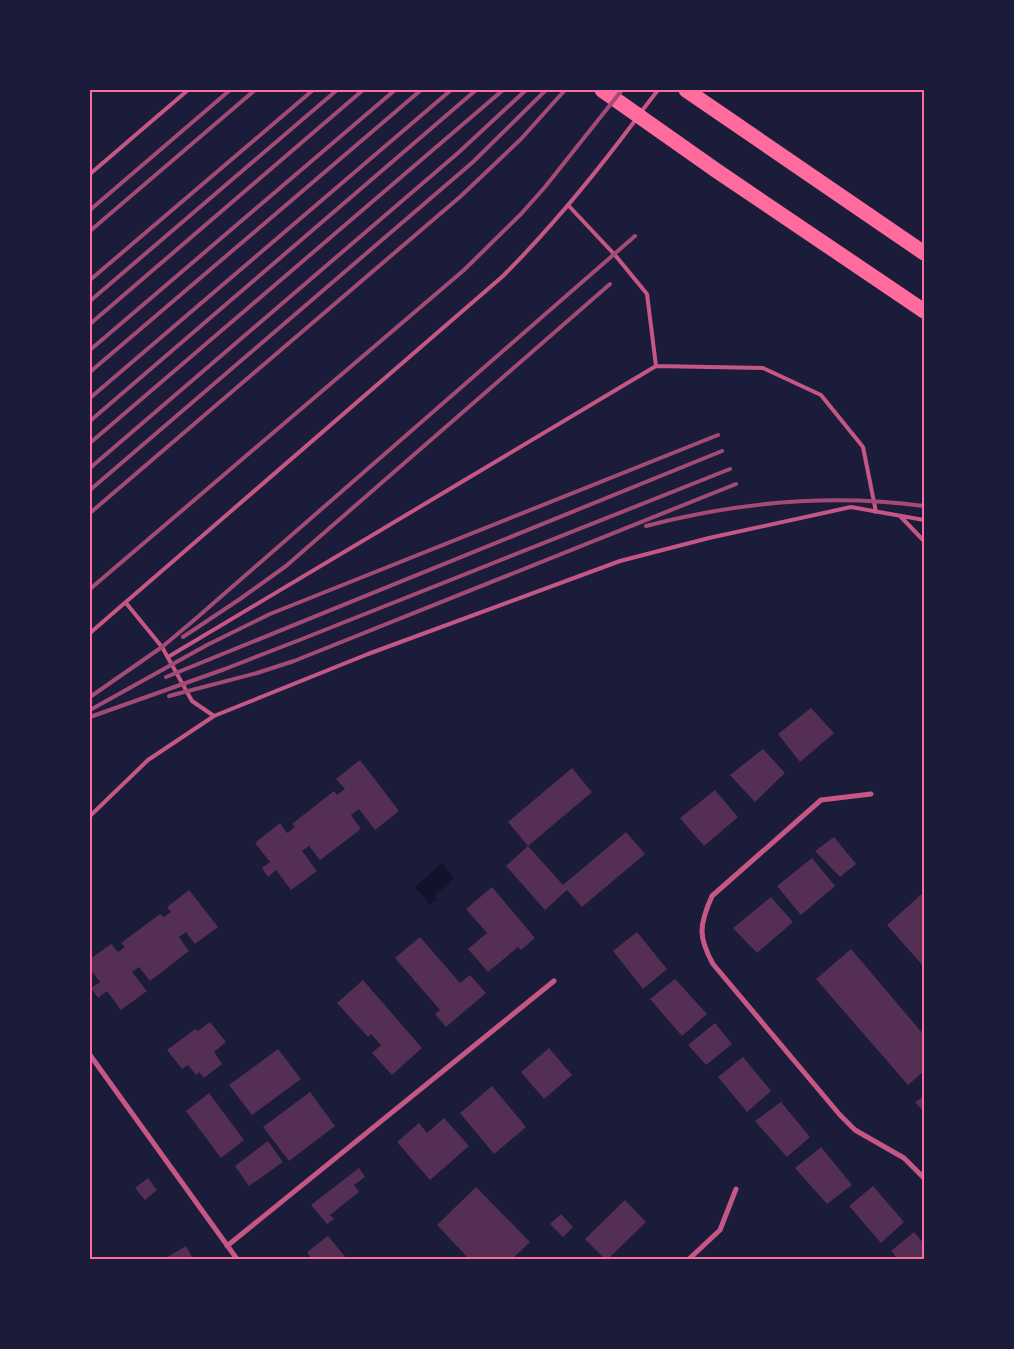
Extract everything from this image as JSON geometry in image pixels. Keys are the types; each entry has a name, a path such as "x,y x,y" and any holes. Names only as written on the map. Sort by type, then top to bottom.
{"highway":[{"path":"602,90 717,171 924,311"},
{"path":"686,90 924,253"}],"street":[{"path":"871,794 821,800 712,896 703,916 704,948 713,964 840,1115 855,1130 904,1158 924,1178"},
{"path":"227,1246 554,981"},
{"path":"90,1055 236,1259"},
{"path":"689,1259 720,1230 736,1189"}],"lane":[{"path":"90,174 188,90"},
{"path":"90,633 503,276 539,240 614,150 658,90"},
{"path":"568,205 615,255 647,294 656,366"},
{"path":"168,656 656,366 763,368 821,395 863,447 876,512"},
{"path":"90,816 148,760 214,716 368,654 620,561 709,538 852,507 924,520"},
{"path":"900,516 924,541"},
{"path":"126,603 168,656 192,701 214,716"}],"shaded area":[{"path":"442,863 454,878 435,895 437,899 430,905 415,887"}],"building":[{"path":"811,708 834,733 800,762 778,734"},
{"path":"763,749 785,773 755,802 730,775"},
{"path":"360,760 399,811 375,830 359,809 351,815 361,829 320,860 309,846 302,851 317,871 291,890 276,870 268,877 262,868 270,862 255,843 280,823 287,833 295,827 292,824 334,791 337,795 345,789 336,779"},
{"path":"572,768 592,792 528,846 508,822"},
{"path":"715,790 738,817 704,846 680,818"},
{"path":"626,832 645,854 582,907 567,890 545,910 506,866 528,846 563,885"},
{"path":"834,837 856,864 840,877 815,851"},
{"path":"812,858 835,886 801,915 777,886"},
{"path":"492,887 535,938 521,950 518,947 488,972 468,949 487,933 466,909"},
{"path":"189,890 218,927 195,944 186,932 179,937 189,951 150,981 139,967 132,972 147,991 121,1010 107,991 98,998 91,988 100,982 90,969 90,959 111,944 118,952 125,947 121,943 160,914 164,917 171,912 167,907"},
{"path":"924,892 924,967 887,925"},
{"path":"771,897 793,922 757,953 733,928"},
{"path":"637,932 667,969 643,989 613,951"},
{"path":"420,937 460,983 470,975 486,993 446,1027 435,1014 440,1010 395,958"},
{"path":"851,949 924,1035 924,1071 908,1085 816,979"},
{"path":"675,979 707,1014 682,1036 650,999"},
{"path":"363,980 422,1048 392,1075 372,1053 381,1045 371,1034 368,1037 337,1003"},
{"path":"210,1022 226,1042 214,1052 222,1064 204,1078 199,1072 196,1075 188,1065 182,1069 167,1050 195,1029 198,1031"},
{"path":"715,1023 732,1044 706,1065 688,1045"},
{"path":"549,1048 572,1075 544,1099 521,1072"},
{"path":"278,1049 301,1079 252,1115 229,1085"},
{"path":"743,1057 771,1091 747,1112 718,1077"},
{"path":"492,1086 526,1127 494,1154 460,1113"},
{"path":"310,1092 335,1126 289,1161 263,1127"},
{"path":"209,1093 244,1140 221,1158 186,1111"},
{"path":"924,1096 924,1112 915,1102"},
{"path":"781,1102 810,1137 787,1157 755,1121"},
{"path":"444,1118 469,1146 430,1180 397,1142 419,1123 427,1133"},
{"path":"268,1141 283,1162 249,1186 235,1166"},
{"path":"821,1147 852,1185 827,1204 795,1168"},
{"path":"359,1168 365,1177 354,1185 359,1192 330,1215 334,1219 327,1224 311,1205"},
{"path":"148,1178 157,1190 145,1200 135,1188"},
{"path":"873,1186 904,1222 881,1243 849,1206"},
{"path":"476,1187 530,1242 512,1259 469,1259 437,1225"},
{"path":"625,1200 646,1222 608,1259 605,1259 585,1239"},
{"path":"561,1214 573,1227 563,1237 550,1224"},
{"path":"914,1232 924,1244 924,1259 898,1259 891,1251"},
{"path":"328,1236 347,1259 312,1259 307,1252"},
{"path":"186,1246 193,1259 164,1259"}],"railway":[{"path":"90,210 230,90"},
{"path":"90,231 255,90"},
{"path":"90,280 313,90"},
{"path":"90,301 337,90"},
{"path":"90,324 363,90"},
{"path":"90,350 395,90"},
{"path":"90,372 421,90"},
{"path":"90,398 451,90"},
{"path":"90,421 476,90"},
{"path":"90,443 503,90"},
{"path":"90,468 458,153 526,90"},
{"path":"90,490 473,162 546,90"},
{"path":"90,513 461,196 521,139 565,90"},
{"path":"90,589 464,270 521,214 545,187 622,90"},
{"path":"90,697 162,647 193,621 635,236"},
{"path":"183,637 286,566 610,284"},
{"path":"90,710 207,645 270,614 718,435"},
{"path":"166,677 722,451"},
{"path":"90,717 225,669 730,469"},
{"path":"169,696 257,673 294,661 736,484"},
{"path":"646,526 715,511 784,502 853,500 924,506"}]}
